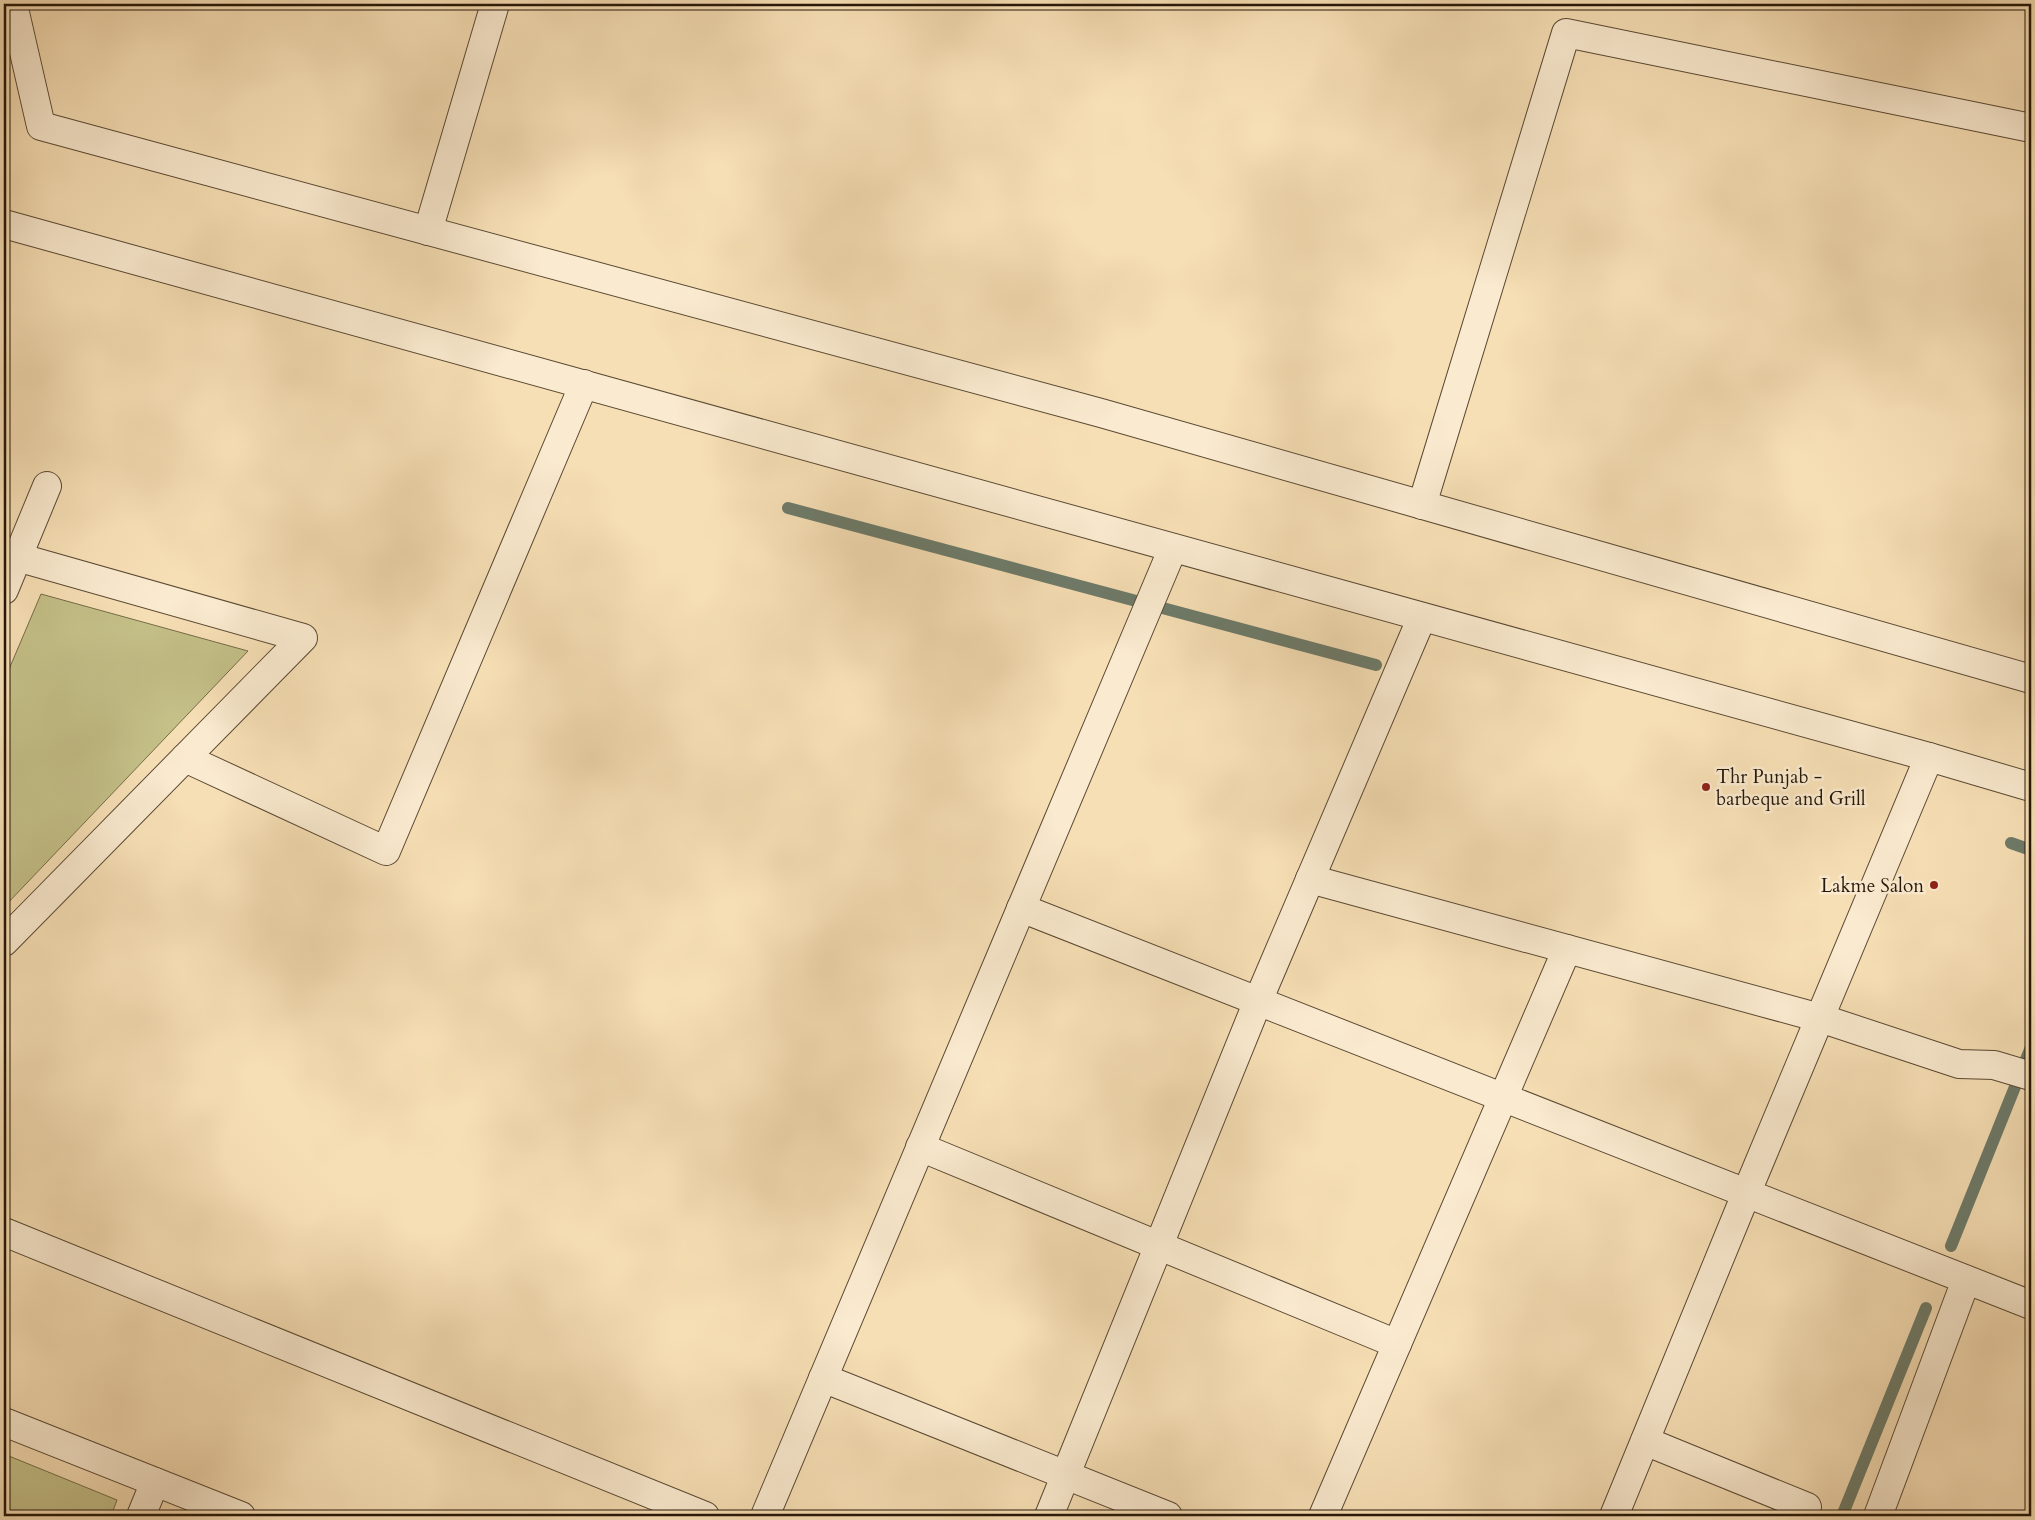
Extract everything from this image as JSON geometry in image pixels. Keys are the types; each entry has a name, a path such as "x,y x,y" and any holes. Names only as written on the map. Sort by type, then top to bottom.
{"street":[{"path":"13,4 41,126 1101,414 2031,679"},
{"path":"428,231 495,4"},
{"path":"1422,505 1566,32 2031,128"},
{"path":"4,224 1929,757 2031,787"},
{"path":"185,758 386,851 584,384"},
{"path":"4,590 47,486"},
{"path":"765,1516 1173,548"},
{"path":"4,942 303,638 17,557"},
{"path":"1049,1516 1258,1001 1422,617"},
{"path":"1614,1516 1746,1194 1929,757"},
{"path":"1310,879 1820,1018 1959,1064 1994,1065 2031,1076"},
{"path":"1021,908 2031,1305"},
{"path":"1323,1516 1567,948"},
{"path":"920,1147 1397,1344"},
{"path":"4,1232 705,1516"},
{"path":"1878,1516 1966,1280"},
{"path":"823,1378 1168,1516"},
{"path":"4,1422 241,1516"},
{"path":"1645,1441 1807,1507"},
{"path":"141,1516 155,1482"}],"shaded area":[{"path":"41,594 248,651 4,907 4,681"},
{"path":"4,1454 117,1500 111,1516 4,1516"}],"waterway":[{"path":"788,508 1376,665"},
{"path":"2011,843 2031,850"},
{"path":"1951,1246 2031,1047"},
{"path":"1842,1516 1926,1308"}],"place":[{"name":"Thr Punjab - barbeque and Grill","path":"1706,787"},
{"name":"Lakme Salon","path":"1934,885"}]}
